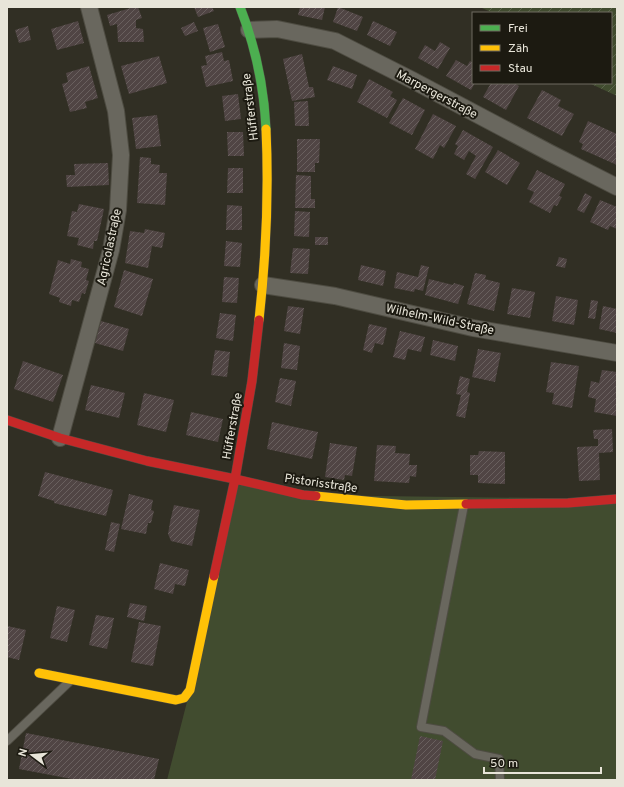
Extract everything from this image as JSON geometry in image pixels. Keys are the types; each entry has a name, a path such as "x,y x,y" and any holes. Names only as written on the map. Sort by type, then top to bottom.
{"street":[{"name":"Agricolastraße","path":"60,438 111,250 118,210 121,154 116,111 89,7"},
{"name":"Hüfferstraße","path":"38,673 176,700 184,698 190,690 235,479 252,380 263,285 268,177 265,112 255,55 249,30 240,7"},
{"name":"Marpergerstraße","path":"249,30 277,29 335,41 617,187"},
{"name":"Wilhelm-Wild-Straße","path":"263,285 335,296 473,328 617,354"},
{"name":"Pistorisstraße","path":"7,420 60,438 147,461 303,495 406,505 568,503 617,499"}],"lane":[{"path":"464,504 421,727 444,731 475,754 500,759 500,780"},
{"path":"7,741 72,680"}],"green space":[{"path":"480,7 617,7 617,96 591,84 612,84 612,12 491,12"},
{"path":"235,479 303,495 617,499 617,780 167,780 190,690"}],"building":[{"path":"138,7 142,18 136,20 136,28 143,29 144,42 118,42 117,24 110,26 107,15"},
{"path":"194,7 212,7 214,11 198,17"},
{"path":"300,7 325,7 322,20 298,15"},
{"path":"338,7 363,17 357,31 333,22"},
{"path":"78,21 84,43 57,50 51,29"},
{"path":"373,21 397,32 390,46 367,35"},
{"path":"194,22 198,31 185,36 181,28"},
{"path":"218,24 225,47 210,52 203,28"},
{"path":"28,26 31,40 19,43 15,30"},
{"path":"440,42 450,48 438,69 418,58 425,45 435,51"},
{"path":"222,52 224,61 229,60 233,81 206,87 201,66 207,65 205,56"},
{"path":"302,54 309,87 313,87 315,97 292,101 283,59"},
{"path":"159,56 167,83 129,94 121,66"},
{"path":"456,60 467,66 470,61 472,62 472,84 474,84 471,90 446,76"},
{"path":"89,66 98,98 85,102 87,108 70,112 62,84 68,82 66,73"},
{"path":"333,66 357,75 352,89 327,80"},
{"path":"369,79 393,92 390,96 397,100 387,118 357,102"},
{"path":"490,84 516,84 519,86 506,110 483,97"},
{"path":"542,90 561,100 558,106 574,114 562,136 527,118"},
{"path":"238,94 241,119 225,121 222,96"},
{"path":"403,98 425,110 412,135 389,123"},
{"path":"308,101 309,126 295,126 294,102"},
{"path":"433,114 456,126 444,148 440,145 433,159 415,149"},
{"path":"157,115 161,146 136,149 132,118"},
{"path":"588,121 617,134 617,165 581,149 583,144 579,142"},
{"path":"463,130 493,147 475,179 466,174 476,156 469,151 464,160 454,154 458,146 455,144"},
{"path":"227,132 243,132 244,156 228,156"},
{"path":"297,139 320,139 319,163 315,163 315,172 297,172"},
{"path":"498,150 520,163 507,185 485,172"},
{"path":"140,157 151,158 151,164 160,165 159,173 167,173 165,205 137,203"},
{"path":"108,163 109,185 67,187 66,175 75,175 74,164"},
{"path":"228,168 243,168 243,193 227,193"},
{"path":"537,170 565,184 559,196 562,197 557,206 554,205 550,213 529,202 534,192 527,189"},
{"path":"296,175 311,176 311,199 315,199 315,208 295,208"},
{"path":"585,193 592,197 584,213 577,210"},
{"path":"600,200 617,207 617,229 610,226 608,230 590,222"},
{"path":"79,204 104,209 97,241 94,241 93,249 77,245 79,238 67,236 72,211 77,212"},
{"path":"227,205 242,206 242,230 226,230"},
{"path":"295,211 310,212 309,237 294,236"},
{"path":"145,229 165,233 162,248 152,246 148,268 125,263 130,231 144,233"},
{"path":"315,237 328,237 328,245 315,245"},
{"path":"226,241 242,243 240,267 224,266"},
{"path":"293,248 310,249 308,274 290,273"},
{"path":"559,257 567,259 565,268 556,266"},
{"path":"71,259 82,262 81,267 89,269 86,280 89,281 85,294 82,293 79,302 72,300 71,306 59,302 60,298 49,294 58,260 70,264"},
{"path":"361,265 386,271 383,286 358,280"},
{"path":"421,265 429,267 423,291 415,289 414,292 394,288 397,272 418,277"},
{"path":"124,270 153,279 142,316 114,307"},
{"path":"475,273 486,275 485,279 500,283 494,311 467,304"},
{"path":"224,277 239,278 237,303 222,302"},
{"path":"429,279 464,286 458,304 425,295"},
{"path":"512,288 535,292 530,318 507,314"},
{"path":"556,296 578,300 574,325 552,321"},
{"path":"591,300 598,301 595,319 588,318"},
{"path":"288,306 304,308 300,334 284,331"},
{"path":"603,306 617,309 617,333 599,329"},
{"path":"220,313 236,315 233,341 216,338"},
{"path":"101,321 129,329 123,351 95,343"},
{"path":"369,324 387,328 383,345 375,343 372,353 363,350"},
{"path":"400,331 425,337 421,352 408,349 405,360 393,357"},
{"path":"433,340 458,346 455,361 430,355"},
{"path":"284,343 300,346 297,370 281,368"},
{"path":"478,349 501,353 495,382 472,377"},
{"path":"215,350 230,352 227,377 211,375"},
{"path":"23,361 63,375 53,402 14,389"},
{"path":"551,362 579,366 572,408 552,404 554,393 546,392"},
{"path":"602,370 617,372 617,416 594,412 596,399 588,397 591,381 599,383"},
{"path":"460,376 470,379 467,392 470,393 465,418 456,416 461,395 456,394"},
{"path":"280,378 296,381 291,406 275,402"},
{"path":"91,385 125,393 119,418 85,410"},
{"path":"144,393 174,400 166,432 137,425"},
{"path":"191,412 223,419 218,442 186,435"},
{"path":"272,422 318,432 312,459 267,449"},
{"path":"612,429 613,452 599,453 600,480 579,481 577,447 598,446 598,439 594,439 593,430"},
{"path":"330,443 357,447 352,476 345,475 344,480 325,477"},
{"path":"377,445 396,446 395,453 410,454 409,465 417,465 416,477 410,476 409,483 374,481"},
{"path":"479,451 505,452 505,484 478,483 478,475 470,475 470,455 478,455"},
{"path":"45,472 113,490 106,516 54,503 54,501 38,496"},
{"path":"129,494 153,500 151,510 154,511 151,523 148,523 146,534 121,529"},
{"path":"174,505 200,510 192,546 171,541 168,534"},
{"path":"111,522 120,524 114,552 105,550"},
{"path":"160,563 189,570 185,586 175,584 173,594 154,589"},
{"path":"130,603 147,606 144,621 127,617"},
{"path":"57,606 75,610 67,642 50,638"},
{"path":"96,615 114,618 107,649 89,645"},
{"path":"139,622 161,626 153,666 131,662"},
{"path":"7,626 26,630 19,660 7,657"},
{"path":"26,733 159,759 154,780 77,780 19,769"},
{"path":"420,736 443,741 435,780 411,780"}],"traffic: fast":[{"path":"240,7 250,36 258,67 266,129"}],"traffic: slow":[{"path":"259,320 266,225 266,129"},
{"path":"316,496 406,505 466,504"},
{"path":"39,673 176,700 184,698 190,690 214,576"}],"traffic: jam":[{"path":"214,576 235,479 252,381 259,320"},
{"path":"7,420 60,438 147,461 303,495 316,496"},
{"path":"466,504 568,503 617,499"}]}
